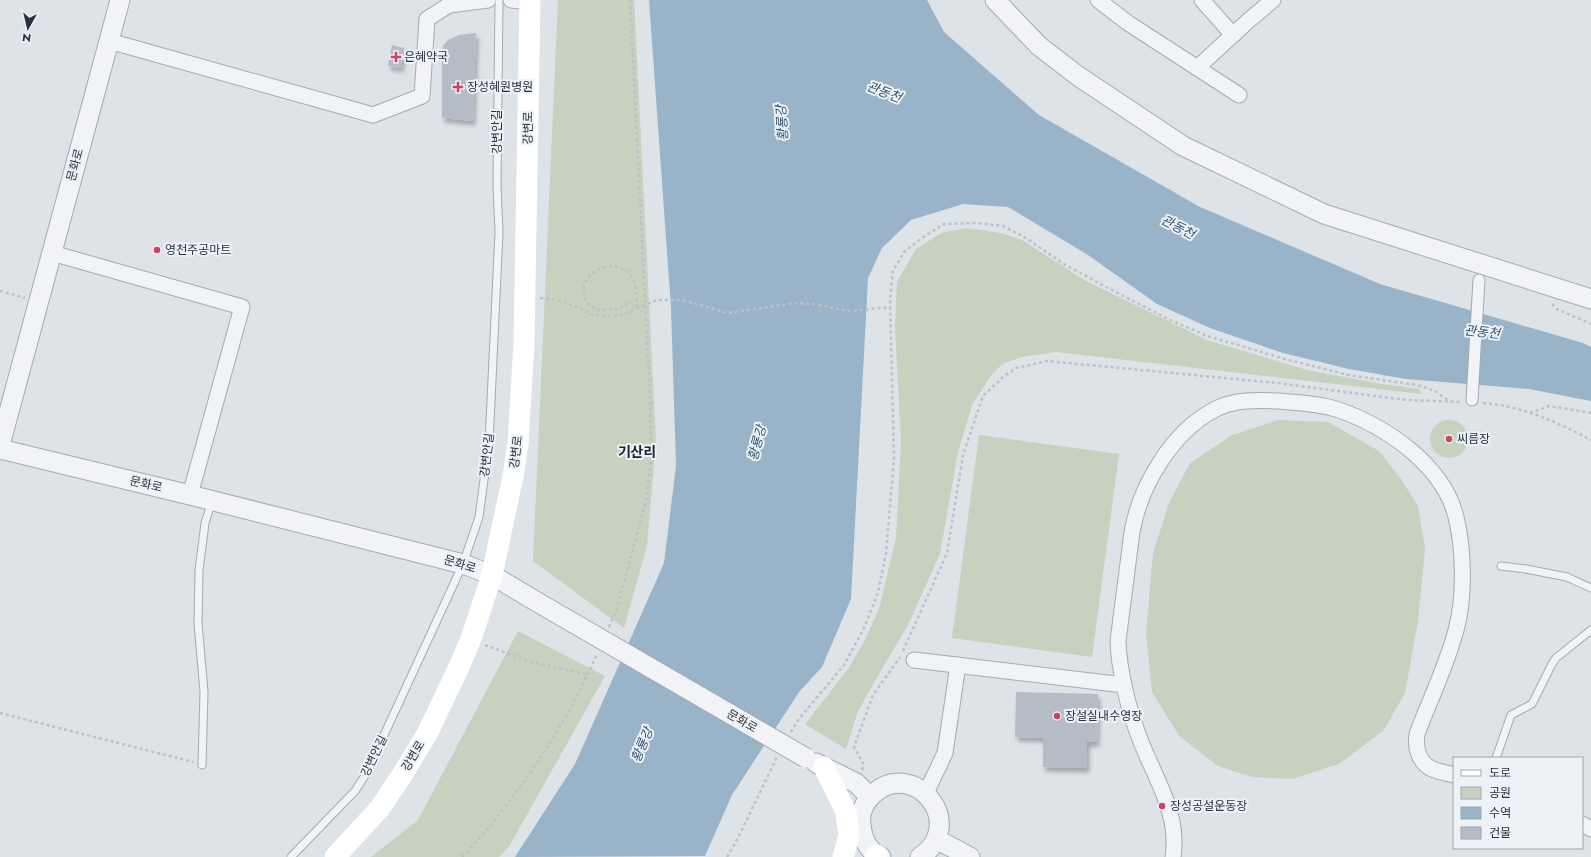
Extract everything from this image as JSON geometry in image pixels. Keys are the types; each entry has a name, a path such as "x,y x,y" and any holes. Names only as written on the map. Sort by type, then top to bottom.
{"main road":[{"name":"강변로","path":"335,857 380,808 427,734 459,667 470,640 492,575 513,476 518,444 524,343 524,1"},
{"path":"815,762 846,812 849,836 842,857"}],"street":[{"name":"문화로","path":"0,445 120,0"},
{"path":"109,40 373,115 422,96 427,19 449,5 488,0"},
{"path":"995,0 1039,46 1116,102 1183,146 1324,214 1591,299"},
{"path":"1098,0 1113,12 1238,94"},
{"path":"1202,0 1233,35"},
{"path":"1197,68 1273,0"},
{"path":"52,253 242,307 190,495"},
{"path":"1472,400 1479,280"},
{"path":"1173,857 1174,838 1169,811 1137,734 1119,658 1118,641 1134,517 1147,485 1167,451 1197,421 1214,410 1236,402 1270,401 1313,404 1334,409 1356,417 1385,431 1409,449 1436,476 1452,502 1460,531 1462,553 1460,608 1457,628 1450,650 1417,734 1416,743 1417,752 1424,762 1432,769 1453,775"},
{"name":"문화로","path":"0,449 212,500 463,564 492,575 815,762 856,783 870,797"},
{"path":"914,660 1124,684"},
{"path":"926,793 945,753 958,665"},
{"path":"878,856 868,846 862,835 860,822 862,810 870,797 878,790 890,785 902,783 915,786 926,793 934,802 939,814 940,827 936,839 930,849 920,857"},
{"path":"936,839 970,857"}],"lane":[{"name":"강변안길","path":"291,857 355,791 366,774 463,564 479,517 490,443 499,232 497,185 497,106 499,0"},
{"path":"202,765 204,692 198,623 200,570 205,523 212,500"},
{"path":"1501,566 1567,577 1591,588"},
{"path":"1496,757 1511,715 1532,704 1556,658 1591,630"}],"path":[{"path":"608,628 617,608 646,501 651,461 650,397 630,0"},
{"path":"788,738 799,719 844,665 864,628 878,593 886,553 894,459 890,307 893,271 904,252 944,224 976,223 1002,226 1026,238 1062,263 1108,288 1168,319 1207,336 1285,359 1348,375 1435,390 1449,401"},
{"path":"628,303 619,309 596,310 586,301 584,296 584,284 595,270 607,267 621,267 629,273 634,282 637,308"},
{"path":"1545,285 1549,301 1557,309 1591,324"},
{"path":"0,291 39,301"},
{"path":"525,296 559,300 572,304 590,314 606,316 620,315 657,300 682,300 728,313 795,303 813,304 849,311 890,307"},
{"path":"1530,413 1549,406 1591,413"},
{"path":"470,640 528,661 588,675"},
{"path":"462,857 519,789 559,727 588,675 599,648"},
{"path":"0,713 202,765"},
{"path":"727,857 736,842 778,756"}],"green space":[{"path":"558,0 634,0 656,441 647,546 624,628 533,561"},
{"path":"967,228 1001,233 1022,240 1086,281 1207,340 1307,370 1382,384 1419,389 1422,394 1056,352 1022,357 1002,364 990,377 972,405 958,452 940,554 907,627 858,711 846,749 805,724 848,669 865,640 879,609 896,537 901,443 895,326 897,282 916,249 941,233"},
{"path":"1278,420 1328,422 1379,451 1401,479 1418,506 1425,549 1418,621 1405,693 1384,730 1339,764 1293,779 1252,777 1218,766 1179,736 1152,692 1146,634 1153,553 1169,503 1190,463 1232,435"},
{"name":"씨름장","path":"1445,420 1453,420 1463,425 1467,432 1467,446 1463,453 1453,458 1445,458 1435,453 1433,450 1430,443 1430,435 1435,425 1438,423"},
{"path":"979,435 1119,454 1092,657 952,638"},
{"path":"518,631 605,676 510,845 499,857 371,857 418,820"}],"water":[{"path":"649,0 927,0 944,32 1039,115 1200,207 1380,284 1583,343 1591,347 1591,401 1529,389 1406,379 1349,369 1283,353 1210,328 1157,304 1088,255 1008,207 963,204 911,220 882,248 868,278 851,599 822,667 799,692 732,795 705,856 515,857 575,764 664,563 676,466 671,308"}],"building":[{"name":"장성혜원병원","path":"476,33 473,121 442,118 443,46 448,40 459,35"},
{"name":"은혜약국","path":"392,45 404,48 401,68 388,66"},
{"name":"장설실내수영장","path":"1016,692 1098,694 1097,742 1087,742 1087,768 1043,767 1043,738 1015,737"}],"place":[{"name":"은혜약국","path":"396,57"},
{"name":"장성혜원병원","path":"458,87"},
{"name":"영천주공마트","path":"157,250"},
{"name":"씨름장","path":"1449,439"},
{"name":"장설실내수영장","path":"1057,716"},
{"name":"장성공설운동장","path":"1162,806"}],"district":[{"name":"기산리","path":"637,452"}],"water label":[{"name":"관동천","path":"884,92"},
{"name":"황룡강","path":"782,123"},
{"name":"관동천","path":"1178,227"},
{"name":"관동천","path":"1482,332"},
{"name":"황룡강","path":"757,443"},
{"name":"황룡강","path":"642,745"}]}
